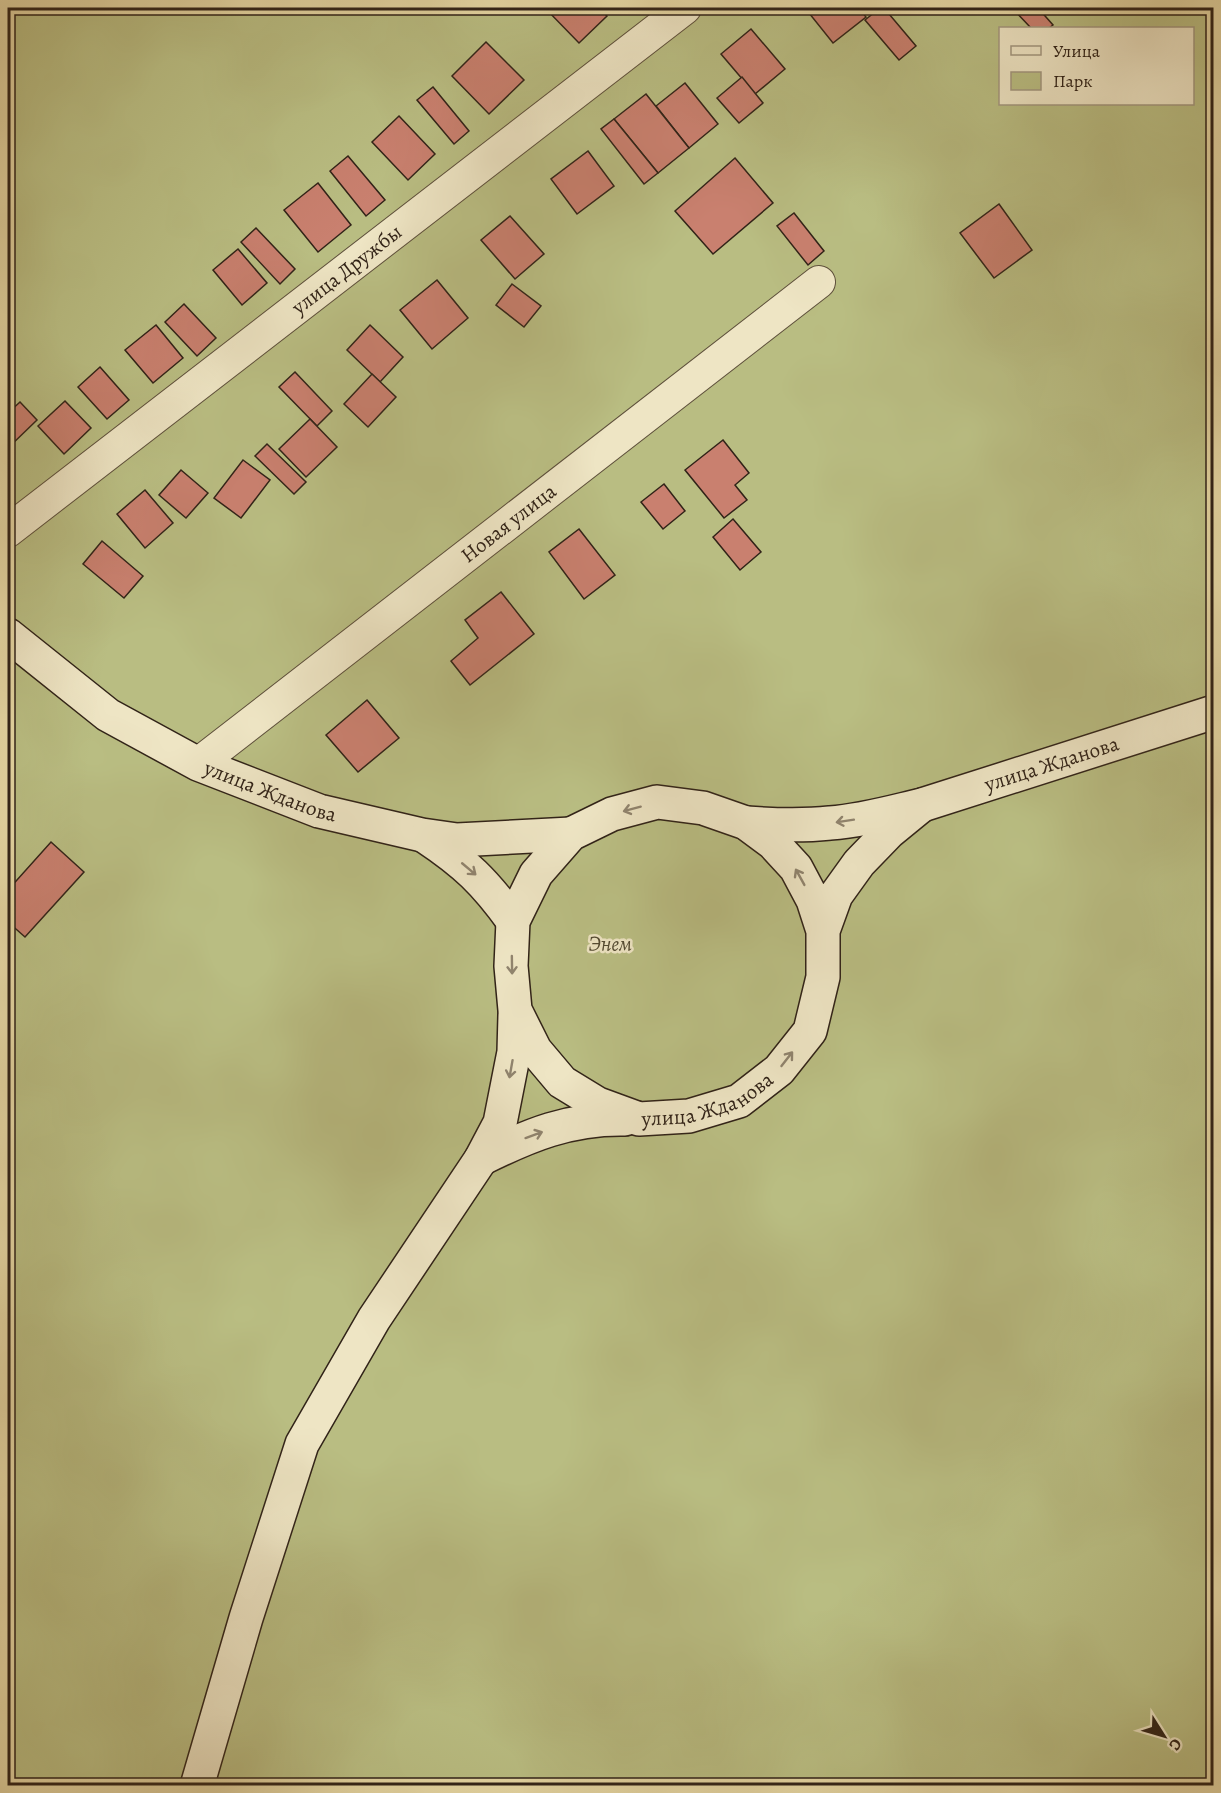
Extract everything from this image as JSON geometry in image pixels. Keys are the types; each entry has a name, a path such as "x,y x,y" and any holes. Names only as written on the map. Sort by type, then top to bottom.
{"street":[{"name":"улица Дружбы","path":"8,531 685,8"},
{"name":"Новая улица","path":"198,764 819,282"},
{"name":"улица Жданова","path":"8,635 108,715 198,764 319,811 422,835 457,840 571,834"},
{"name":"улица Жданова","path":"746,823 773,843 796,868 813,900 823,931 824,977 810,1031 779,1070 739,1101 688,1116 639,1119 598,1104 562,1082 535,1050 515,1010 512,966 513,921 536,874 571,834 612,814 657,802 703,808 746,823 789,825 832,823 876,816 922,805 1214,712"},
{"path":"823,931 836,895 859,863 889,832 922,805"},
{"path":"422,835 476,874 513,921"},
{"path":"197,1785 246,1618 302,1443 374,1319 481,1159 500,1123 514,1052 515,1010"},
{"path":"481,1159 557,1126 598,1118 639,1119"}],"green space":[{"name":"Энем","path":"8,8 1213,8 1213,1785 8,1786"}],"building":[{"path":"545,8 598,8 607,16 579,43"},
{"path":"805,8 859,8 866,17 833,43"},
{"path":"880,8 884,8 916,46 899,60 865,20"},
{"path":"1012,8 1038,8 1053,25 1030,27"},
{"path":"751,29 785,69 755,94 721,54"},
{"path":"486,42 524,80 489,114 452,76"},
{"path":"742,77 763,103 739,123 717,98"},
{"path":"685,83 718,124 689,148 656,106"},
{"path":"433,87 469,131 454,144 417,100"},
{"path":"646,94 689,148 658,173 614,119"},
{"path":"399,116 435,154 408,180 372,142"},
{"path":"614,119 658,173 644,184 601,129"},
{"path":"588,151 614,186 577,214 551,179"},
{"path":"348,156 385,200 366,216 330,171"},
{"path":"735,158 773,203 713,254 675,211"},
{"path":"318,183 351,225 318,252 284,210"},
{"path":"999,204 1032,250 994,278 960,233"},
{"path":"794,213 824,251 808,265 777,226"},
{"path":"510,216 544,254 515,279 481,240"},
{"path":"256,228 295,269 280,284 241,242"},
{"path":"238,249 267,283 242,305 213,270"},
{"path":"437,280 468,318 432,349 400,310"},
{"path":"512,284 541,306 524,327 496,305"},
{"path":"184,304 216,338 197,356 165,322"},
{"path":"156,325 183,358 153,383 125,350"},
{"path":"370,325 403,357 380,382 347,350"},
{"path":"100,367 129,400 107,419 78,387"},
{"path":"295,372 332,411 317,426 279,387"},
{"path":"372,374 396,397 368,427 344,404"},
{"path":"65,401 91,428 64,454 38,426"},
{"path":"20,402 37,420 8,448 8,413"},
{"path":"310,419 337,447 306,477 279,449"},
{"path":"723,440 749,473 735,485 747,500 724,518 685,470"},
{"path":"267,444 306,482 294,494 255,456"},
{"path":"243,460 270,480 241,518 214,498"},
{"path":"181,470 208,493 186,518 159,495"},
{"path":"664,484 685,511 663,529 641,502"},
{"path":"145,490 173,523 145,548 117,514"},
{"path":"733,519 761,552 740,570 713,537"},
{"path":"579,529 615,575 584,599 549,552"},
{"path":"102,541 143,576 124,598 83,564"},
{"path":"501,592 534,634 470,685 451,661 478,638 465,620"},
{"path":"367,700 399,738 358,772 326,735"},
{"path":"51,842 84,872 25,937 8,922 8,890"}]}
